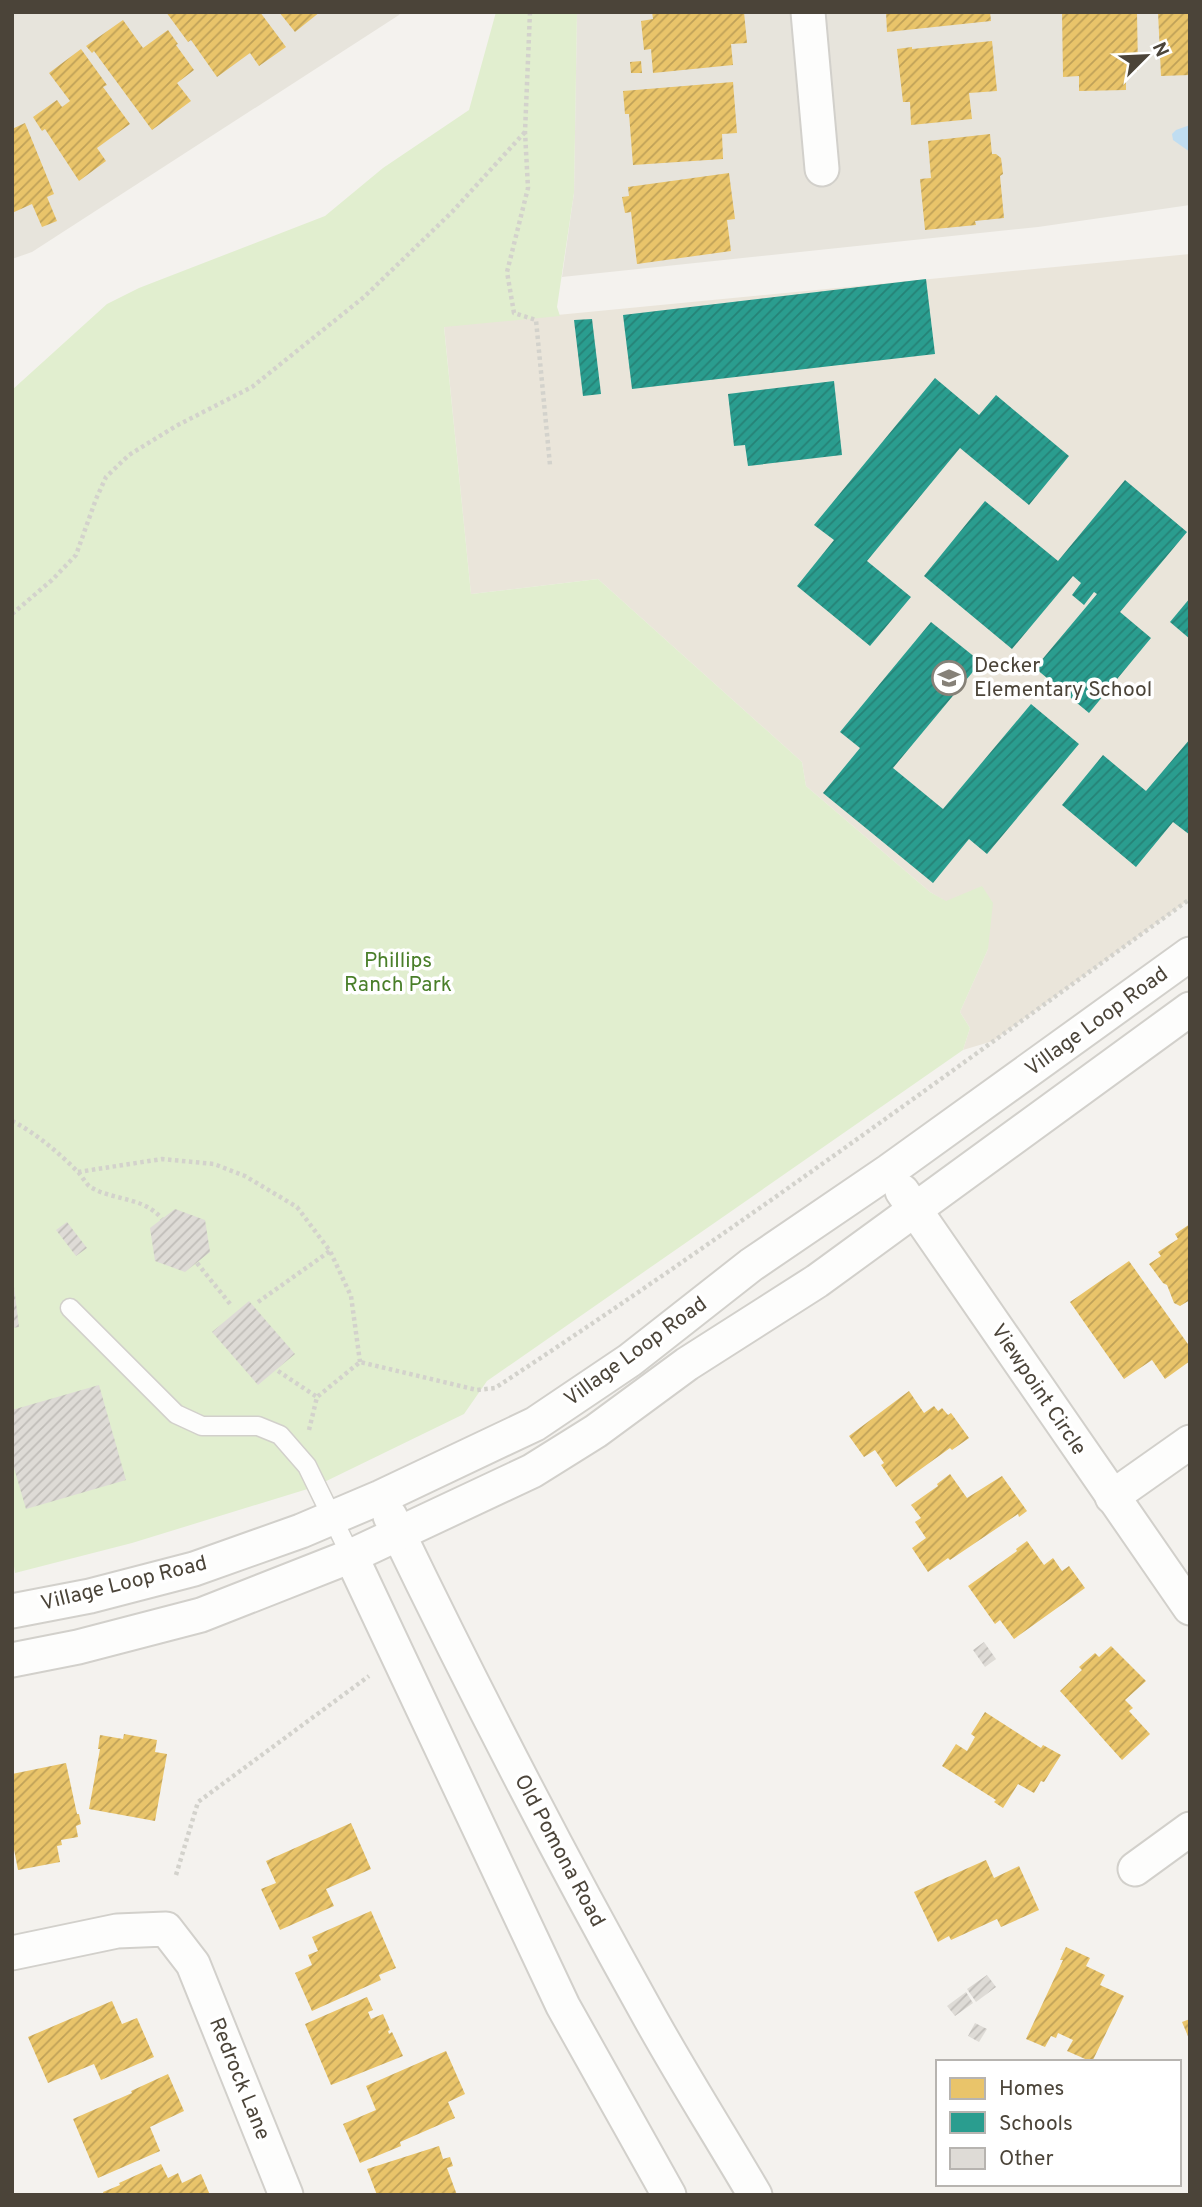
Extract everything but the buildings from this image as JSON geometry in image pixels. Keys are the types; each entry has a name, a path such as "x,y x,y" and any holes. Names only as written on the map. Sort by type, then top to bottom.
{"street":[{"path":"808,12 822,169"},
{"name":"Village Loop Road","path":"12,1611 90,1596 194,1569 332,1518 536,1424 630,1360 751,1265 889,1171 1190,954"},
{"name":"Village Loop Road","path":"12,1660 78,1647 201,1615 351,1556 532,1471 585,1437 687,1364 817,1281 1190,1009"},
{"name":"Viewpoint Circle","path":"889,1171 1190,1608"},
{"path":"1112,1497 1190,1442"},
{"name":"Old Pomona Road","path":"381,1497 552,1840 645,2010 755,2195"},
{"path":"351,1556 563,2006 669,2195"},
{"path":"1135,1869 1190,1829"},
{"name":"Redrock Lane","path":"12,1953 117,1931 166,1929 192,1964 286,2195"}],"lane":[{"path":"70,1308 176,1414 202,1426 258,1426 280,1435 306,1466 351,1556"}],"path":[{"path":"530,12 525,132 528,188 508,272 514,313 536,320 550,465"},
{"path":"12,614 52,580 76,555 106,477 176,426 252,387 364,297 452,212 525,132"},
{"path":"360,1362 477,1390 495,1388 611,1312 803,1177 1190,899"},
{"path":"12,1121 29,1129 78,1172 90,1187 145,1204 162,1219"},
{"path":"78,1172 162,1159 214,1164 245,1176 297,1207 330,1251 351,1296 360,1362"},
{"path":"257,1302 330,1251"},
{"path":"197,1263 231,1305"},
{"path":"309,1430 317,1397 360,1362"},
{"path":"278,1371 317,1397"},
{"path":"176,1875 198,1802 370,1678 366,1664"}],"shaded area":[{"path":"12,12 401,12 32,252 12,259"},
{"path":"577,12 1190,12 1190,205 1038,227 562,277 574,193"},
{"name":"Decker Elementary School","path":"1190,254 1190,899 993,1041 963,1050 970,1028 960,1012 988,949 945,901 930,892 806,786 802,762 598,579 471,594 444,326"}],"green space":[{"name":"Phillips Ranch Park","path":"496,12 577,12 574,193 557,307 560,316 444,327 471,594 598,579 802,762 806,786 930,892 946,901 982,886 993,903 988,949 960,1012 970,1028 963,1050 487,1381 464,1414 314,1487 132,1543 15,1573 12,1553 12,390 107,304 139,288 325,216 383,168 469,110"}],"water":[{"path":"1190,125 1190,152 1173,140 1172,134"}],"place":[{"name":"Decker Elementary School","path":"949,678"}]}
